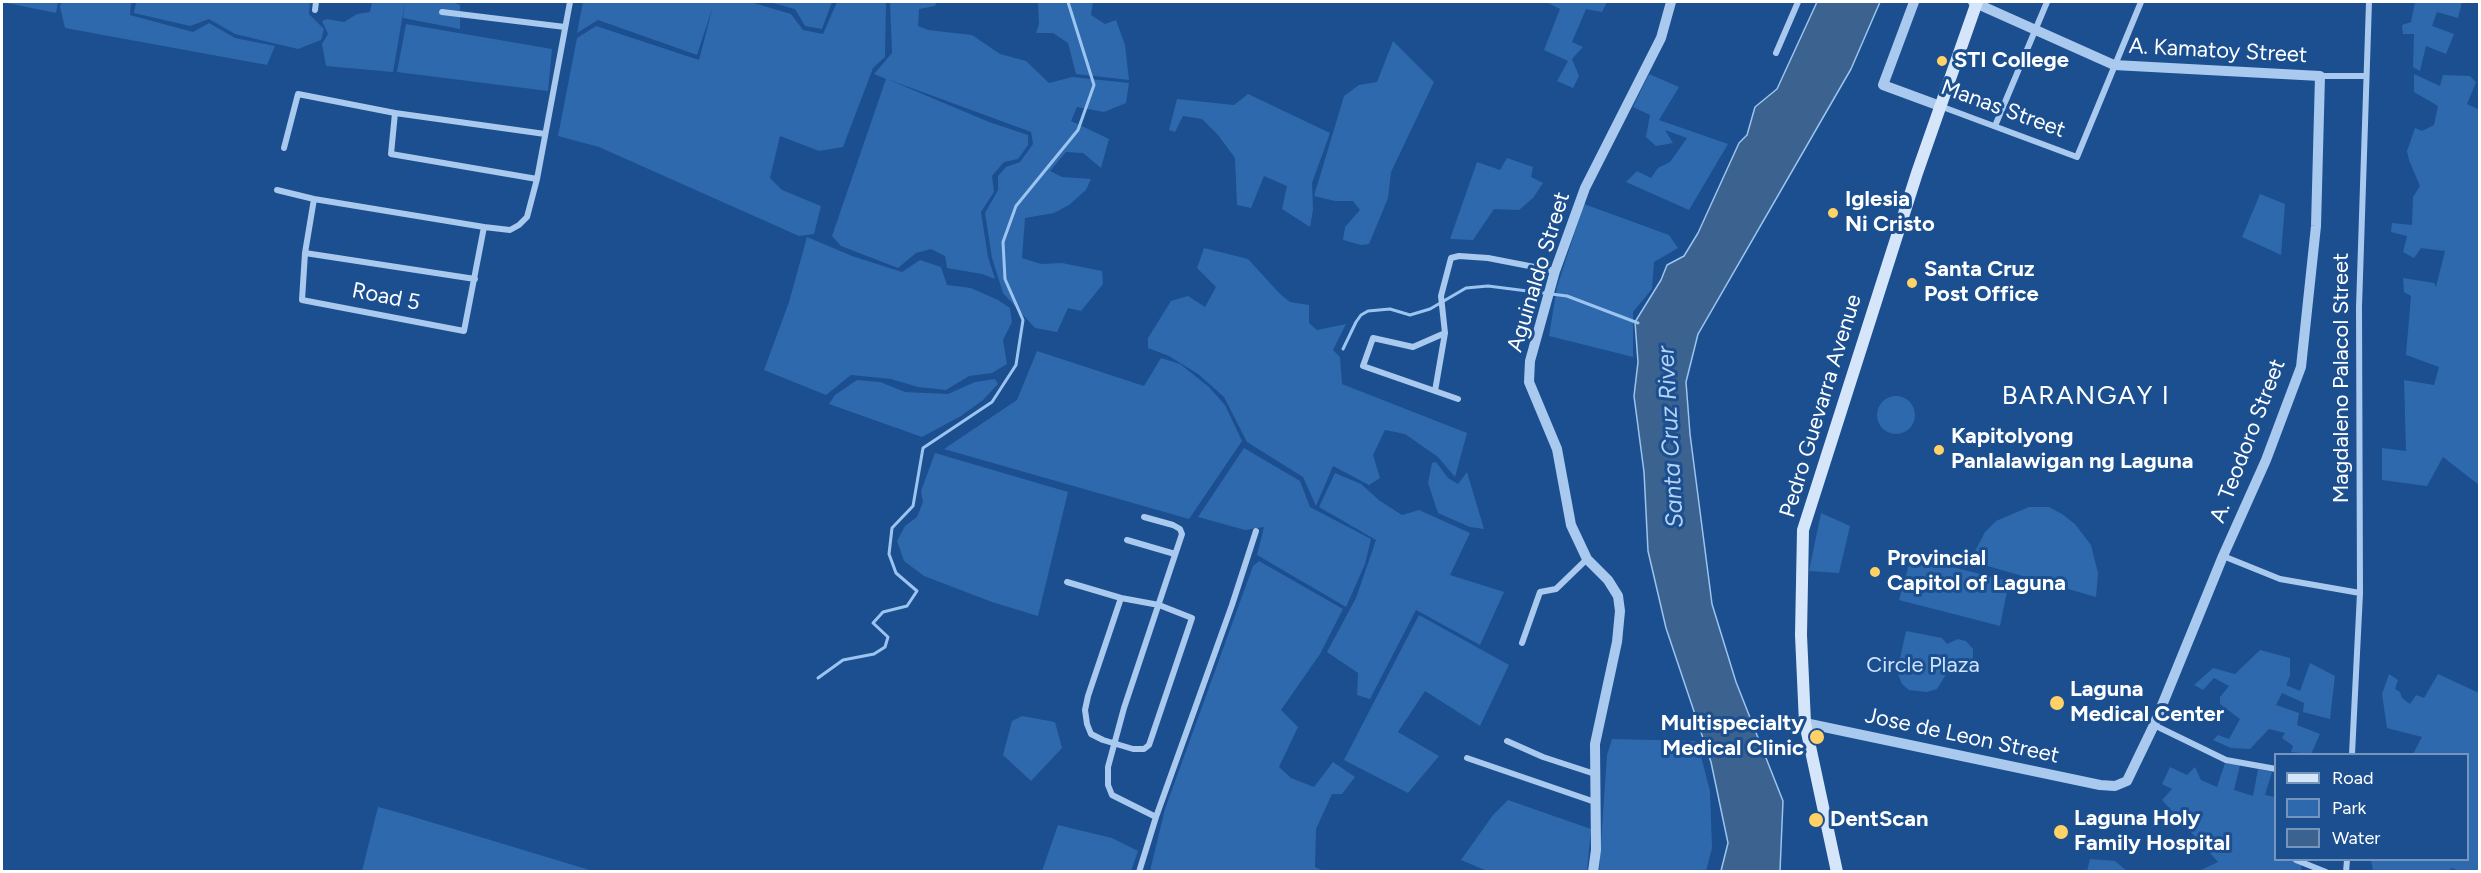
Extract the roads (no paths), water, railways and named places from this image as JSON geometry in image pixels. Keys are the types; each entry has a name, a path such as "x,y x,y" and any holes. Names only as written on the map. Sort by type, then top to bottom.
{"main road":[{"name":"Pedro Guevarra Avenue","path":"1837,872 1805,723 1801,635 1805,522 1976,2"}],"street":[{"path":"315,10 316,2"},
{"path":"277,190 314,199 484,227 510,230 519,225 527,217 537,179 570,2"},
{"name":"Aguinaldo Street","path":"1593,872 1596,850 1595,744 1617,642 1620,611 1618,596 1608,580 1587,559 1571,525 1557,449 1529,382 1530,361 1555,270 1586,189 1661,38 1671,2"},
{"path":"1776,54 1798,2"},
{"name":"Manas Street","path":"1914,2 1883,85 2077,157 2114,64"},
{"name":"A. Kamatoy Street","path":"1976,2 2114,64 2320,76 2365,76"},
{"path":"1995,126 2047,2"},
{"path":"2114,64 2141,2"},
{"name":"Magdaleno Palacol Street","path":"2352,753 2360,593 2359,307 2369,2"},
{"path":"442,12 565,27"},
{"name":"A. Teodoro Street","path":"2110,786 2127,781 2154,724 2223,556 2266,460 2301,367 2316,226 2320,76"},
{"path":"284,148 298,94 395,113 545,134"},
{"path":"395,113 392,154 537,179"},
{"path":"314,199 305,253 476,279 484,227"},
{"name":"Road 5","path":"305,253 302,300 464,331 476,279"},
{"path":"1435,391 1445,333 1441,296 1451,258 1459,255 1488,258 1555,270"},
{"path":"1445,333 1413,347 1373,338 1364,366 1458,399"},
{"path":"1144,517 1180,529 1182,534 1124,708 1108,767 1108,785 1112,795 1156,817"},
{"path":"1139,872 1156,817 1233,605 1256,531"},
{"path":"1127,540 1175,554"},
{"path":"2223,556 2280,579 2360,593"},
{"path":"1522,643 1540,592 1556,589 1587,559"},
{"path":"1067,582 1121,598 1159,605 1192,618 1149,745 1144,749 1115,745 1091,734 1087,724 1085,710 1121,598"},
{"name":"Jose de Leon Street","path":"1805,723 2110,786"},
{"path":"2154,724 2226,760 2274,770"},
{"path":"1507,741 1543,758 1595,774"},
{"path":"1467,758 1595,802"},
{"path":"2298,861 2326,872"}],"water":[{"name":"Santa Cruz River","path":"1817,2 1880,2 1851,69 1698,334 1686,382 1690,434 1712,604 1736,682 1783,801 1780,871 1721,871 1728,843 1711,762 1666,628 1648,551 1644,472 1634,396 1638,362 1635,322 1661,280 1667,265 1684,256 1698,233 1739,143 1747,135 1755,107 1777,89"}],"waterway":[{"path":"818,678 843,660 874,654 885,647 888,637 873,623 883,612 907,606 917,591 896,573 889,554 892,528 913,506 923,448 992,402 1016,365 1023,320 1005,279 1003,242 1016,206 1078,130 1094,85 1068,2"},
{"path":"1343,349 1356,322 1368,311 1390,309 1410,315 1430,309 1466,288 1488,286 1567,296 1638,323"}],"place":[{"name":"STI College","path":"1942,61"},
{"name":"Iglesia Ni Cristo","path":"1833,213"},
{"name":"Santa Cruz Post Office","path":"1912,283"},
{"name":"Kapitolyong Panlalawigan ng Laguna","path":"1939,450"},
{"name":"Provincial Capitol of Laguna","path":"1875,572"},
{"name":"Laguna Medical Center","path":"2057,703"},
{"name":"Multispecialty Medical Clinic","path":"1817,737"},
{"name":"DentScan","path":"1816,820"},
{"name":"Laguna Holy Family Hospital","path":"2061,832"}],"district":[{"name":"BARANGAY I","path":"2086,396"}],"park label":[{"name":"Circle Plaza","path":"1923,666"}]}
